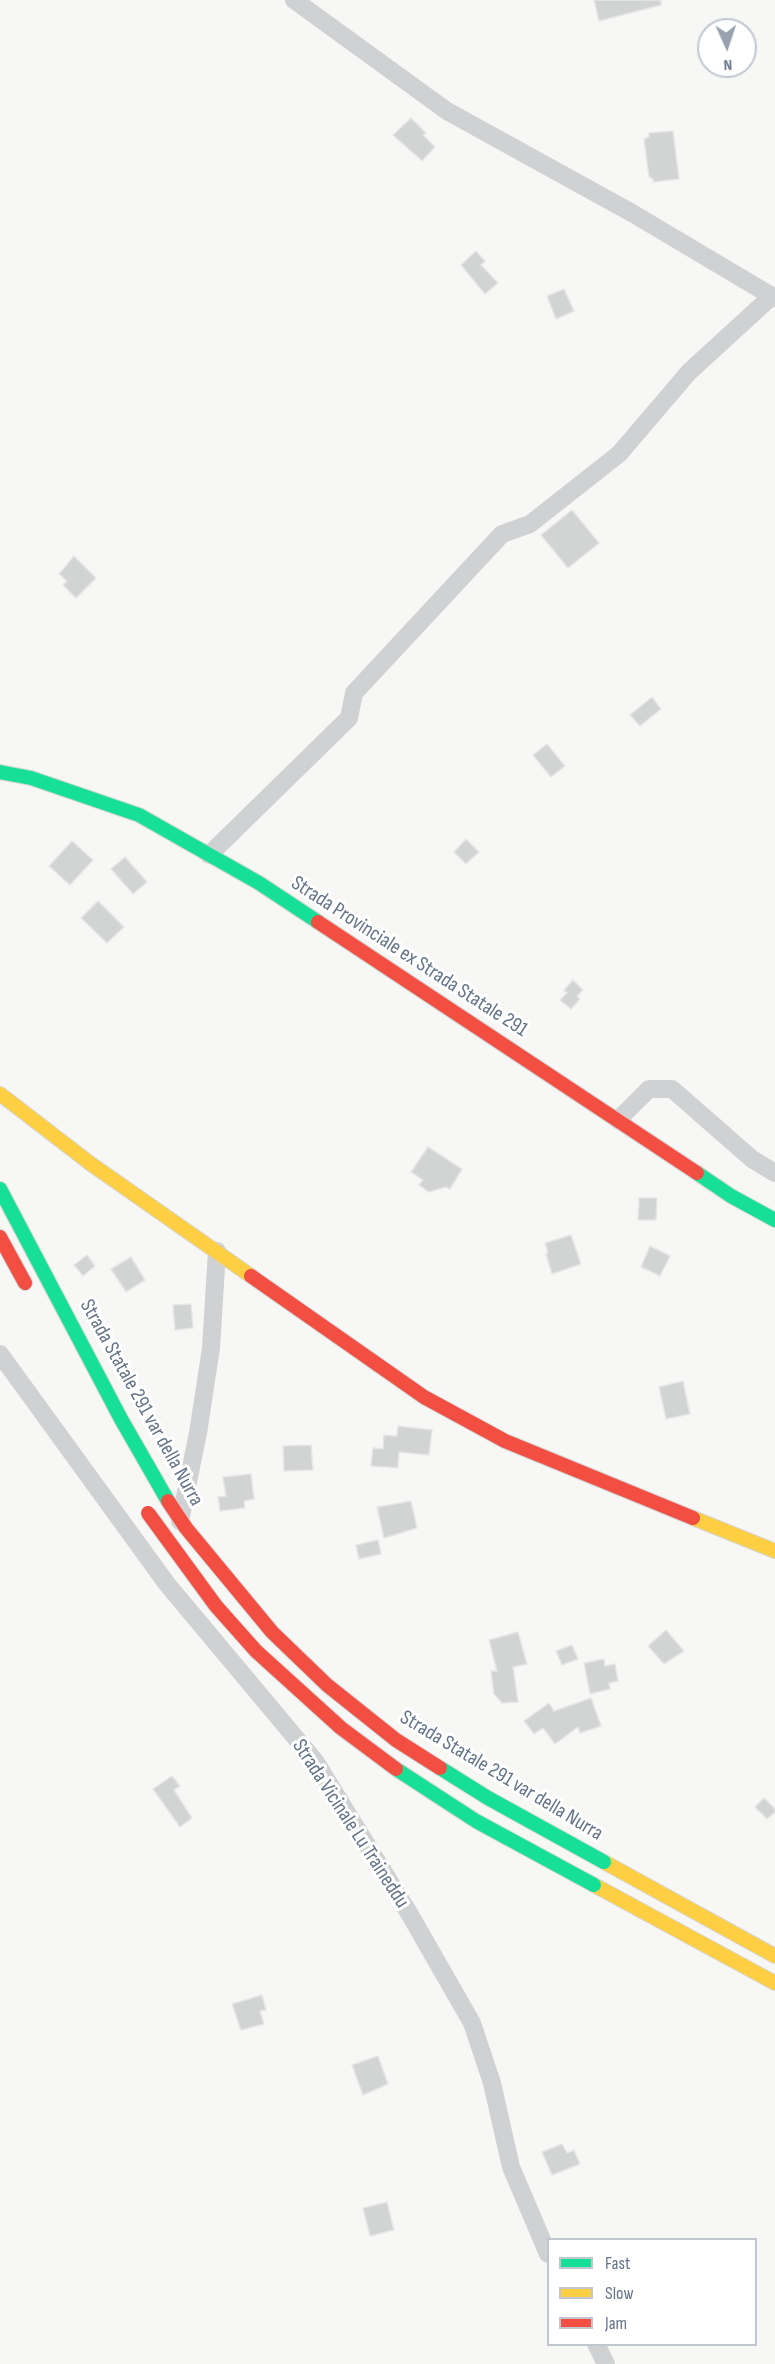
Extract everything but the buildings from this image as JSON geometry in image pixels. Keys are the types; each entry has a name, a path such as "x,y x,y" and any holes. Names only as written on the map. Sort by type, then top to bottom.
{"main road":[{"name":"Strada Provinciale ex Strada Statale 291","path":"0,772 31,778 139,815 259,883 731,1196 775,1220"},
{"path":"0,1094 92,1164 424,1397 505,1441 775,1551"},
{"name":"Strada Statale 291 var della Nurra","path":"0,1189 121,1419 168,1501 186,1528 272,1632 327,1685 396,1740 488,1798 775,1956"},
{"path":"0,1237 32,1294"},
{"path":"145,1508 216,1606 256,1652 341,1728 384,1761 476,1821 775,1983"}],"street":[{"path":"209,855 349,718 354,693 502,534 530,524 619,454 689,372 774,297 632,213 447,111 294,0"},
{"path":"618,1120 649,1089 672,1089 752,1159 775,1173"},
{"path":"167,1584 198,1433 211,1348 217,1251"},
{"name":"Strada Vicinale Lu Traineddu","path":"0,1354 167,1584 315,1761 409,1913 472,2023 492,2083 511,2167 547,2249"},
{"path":"597,2346 606,2364"}],"traffic: fast":[{"path":"0,772 31,778 139,815 259,883 318,922"},
{"path":"697,1173 731,1196 775,1220"},
{"path":"0,1189 121,1419 168,1501"},
{"path":"440,1768 488,1798 604,1862"},
{"path":"396,1769 476,1821 594,1885"}],"traffic: slow":[{"path":"0,1094 91,1164 251,1276"},
{"path":"693,1518 775,1551"},
{"path":"604,1862 775,1956"},
{"path":"594,1885 775,1983"}],"traffic: jam":[{"path":"318,922 697,1173"},
{"path":"0,1237 25,1283"},
{"path":"251,1276 424,1397 505,1441 693,1518"},
{"path":"168,1501 186,1528 272,1632 327,1685 396,1740 440,1768"},
{"path":"148,1513 216,1606 256,1651 341,1728 396,1769"}]}
